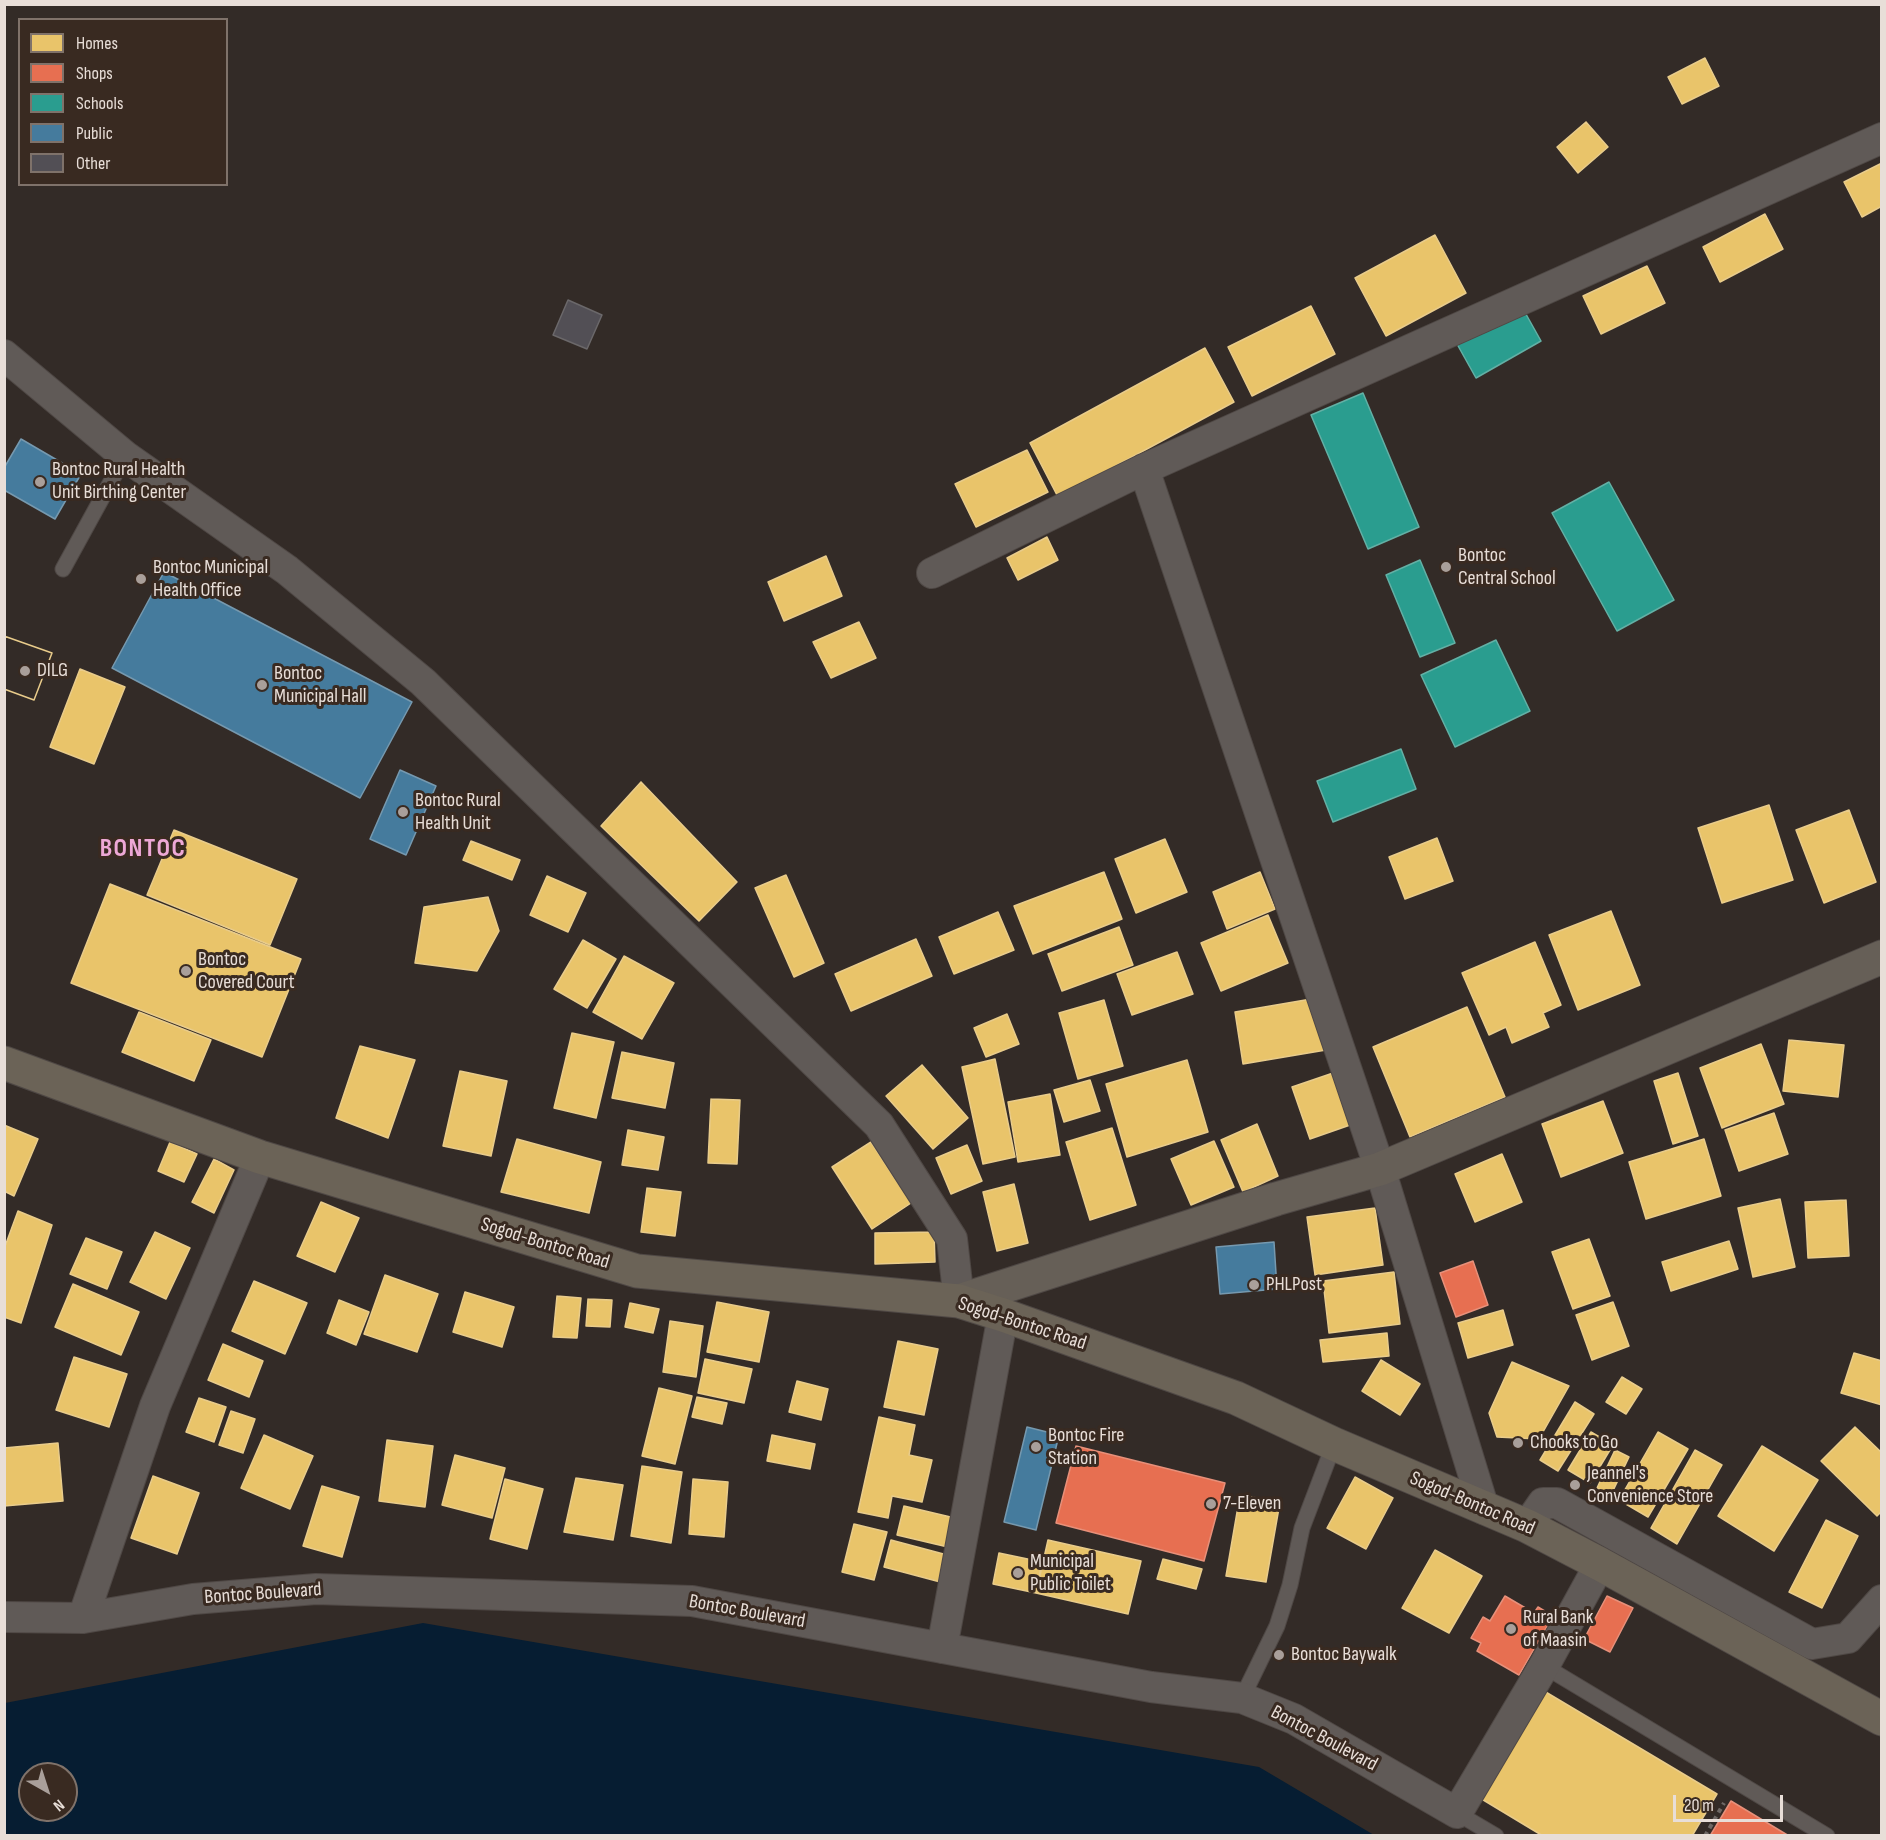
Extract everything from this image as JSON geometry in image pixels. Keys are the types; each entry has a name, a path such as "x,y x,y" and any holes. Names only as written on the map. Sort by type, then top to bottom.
{"main road":[{"name":"Sogod-Bontoc Road","path":"4,1063 260,1157 637,1271 959,1301 1003,1315 1236,1398 1334,1444 1527,1526 1881,1719"}],"street":[{"path":"932,573 1143,469 1881,138"},
{"path":"4,355 124,456 287,570 423,682 879,1125 952,1239 959,1301 1276,1199 1380,1169 1881,957"},
{"path":"1143,469 1380,1169 1484,1509"},
{"path":"83,1618 155,1406 260,1157"},
{"path":"942,1648 1003,1315"},
{"path":"1527,1526 1543,1503 1557,1503 1812,1644 1848,1638 1881,1600"},
{"path":"1457,1813 1544,1666 1600,1564"},
{"name":"Bontoc Boulevard","path":"4,1617 83,1618 193,1599 316,1589 692,1601 1151,1687 1242,1698 1294,1719 1457,1813"}],"lane":[{"path":"63,569 124,456"},
{"path":"1242,1698 1277,1626 1290,1585 1302,1528 1334,1444"},
{"path":"1544,1666 1827,1836"},
{"path":"1457,1813 1496,1836"}],"path":[{"path":"1705,1836 1737,1781"}],"water":[{"path":"423,1623 1259,1767 1374,1835 5,1835 5,1703"}],"building: Homes":[{"path":"1705,58 1719,86 1682,104 1668,77"},
{"path":"1586,122 1608,147 1578,173 1557,147"},
{"path":"1882,163 1882,206 1862,217 1844,182"},
{"path":"1765,214 1783,249 1720,282 1703,247"},
{"path":"1435,235 1466,293 1386,336 1355,278"},
{"path":"1647,266 1665,303 1601,334 1583,296"},
{"path":"1311,306 1335,354 1252,396 1228,347"},
{"path":"1205,348 1234,402 1058,497 1030,443"},
{"path":"1027,450 1048,492 976,527 955,484"},
{"path":"1047,537 1058,560 1018,580 1007,558"},
{"path":"826,556 842,596 784,621 768,582"},
{"path":"859,622 876,658 831,678 813,642"},
{"name":"DILG","path":"4,636 52,653 34,700 4,689"},
{"name":"DILG","path":"4,636 52,653 34,700 4,689"},
{"path":"80,669 125,687 94,764 50,747"},
{"path":"641,782 737,882 699,921 601,826"},
{"path":"1769,805 1793,880 1722,903 1698,828"},
{"path":"1849,810 1876,882 1824,903 1796,830"},
{"path":"174,830 297,879 270,945 147,895"},
{"path":"1437,838 1453,881 1405,899 1389,857"},
{"path":"1165,839 1187,892 1136,913 1115,859"},
{"path":"471,841 520,860 512,880 463,860"},
{"path":"1104,872 1122,919 1033,954 1014,906"},
{"path":"1260,872 1275,909 1227,929 1213,892"},
{"path":"786,875 824,963 794,977 755,888"},
{"path":"547,876 586,893 568,932 530,915"},
{"name":"Bontoc Covered Court","path":"110,884 301,959 262,1057 71,983"},
{"path":"488,897 499,931 477,971 415,963 424,907"},
{"path":"1611,911 1640,985 1578,1010 1549,935"},
{"path":"998,912 1014,950 954,974 939,937"},
{"path":"1268,915 1288,963 1221,991 1201,943"},
{"path":"1119,927 1133,965 1062,991 1048,954"},
{"path":"916,939 932,976 851,1011 835,974"},
{"path":"583,940 616,959 587,1008 554,989"},
{"path":"1535,942 1561,1005 1543,1013 1549,1027 1512,1043 1506,1027 1489,1035 1462,973"},
{"path":"1177,952 1193,994 1132,1015 1117,974"},
{"path":"624,956 674,983 642,1039 593,1012"},
{"path":"1317,998 1326,1050 1243,1064 1235,1012"},
{"path":"1104,1000 1123,1066 1078,1079 1059,1013"},
{"path":"1467,1007 1505,1097 1410,1137 1373,1047"},
{"path":"139,1012 211,1040 194,1081 122,1052"},
{"path":"1007,1014 1019,1044 986,1057 974,1028"},
{"path":"572,1033 614,1042 596,1118 554,1108"},
{"path":"1789,1040 1844,1045 1838,1097 1783,1091"},
{"path":"1761,1044 1784,1104 1722,1128 1700,1068"},
{"path":"360,1046 415,1060 388,1138 336,1118"},
{"path":"622,1052 674,1063 665,1108 612,1098"},
{"path":"995,1059 1015,1157 983,1164 962,1067"},
{"path":"1187,1060 1208,1132 1127,1157 1106,1084"},
{"path":"922,1065 968,1118 933,1149 886,1096"},
{"path":"460,1071 507,1081 491,1156 443,1146"},
{"path":"1336,1072 1353,1124 1310,1139 1292,1087"},
{"path":"1678,1073 1698,1136 1673,1144 1654,1081"},
{"path":"1090,1080 1100,1111 1064,1122 1054,1090"},
{"path":"1050,1094 1060,1155 1018,1162 1008,1102"},
{"path":"711,1099 740,1100 737,1164 708,1163"},
{"path":"1603,1101 1623,1153 1561,1177 1542,1124"},
{"path":"1774,1113 1788,1154 1739,1171 1725,1130"},
{"path":"1257,1124 1278,1176 1243,1192 1221,1140"},
{"path":"4,1125 38,1139 14,1196 4,1191"},
{"path":"1112,1128 1136,1205 1090,1220 1066,1142"},
{"path":"628,1130 664,1137 658,1170 622,1165"},
{"path":"517,1139 601,1162 589,1213 501,1192"},
{"path":"1704,1139 1721,1196 1646,1219 1629,1162"},
{"path":"1214,1141 1234,1187 1191,1205 1171,1159"},
{"path":"170,1142 197,1154 184,1182 158,1171"},
{"path":"871,1142 911,1203 872,1229 832,1167"},
{"path":"967,1145 982,1181 951,1194 936,1158"},
{"path":"1502,1154 1522,1202 1475,1222 1455,1174"},
{"path":"214,1159 234,1170 214,1213 192,1202"},
{"path":"1014,1184 1028,1243 997,1251 983,1192"},
{"path":"647,1188 681,1192 675,1236 641,1232"},
{"path":"1780,1199 1795,1267 1753,1277 1738,1208"},
{"path":"1846,1200 1849,1256 1808,1258 1805,1202"},
{"path":"321,1202 359,1218 335,1272 297,1256"},
{"path":"1375,1208 1383,1265 1315,1275 1307,1217"},
{"path":"18,1211 52,1225 21,1323 4,1317 4,1249"},
{"path":"155,1232 190,1248 166,1299 130,1282"},
{"path":"934,1232 935,1262 875,1264 875,1233"},
{"path":"86,1238 122,1252 107,1289 70,1274"},
{"path":"1589,1239 1610,1296 1573,1309 1552,1252"},
{"path":"1729,1241 1738,1269 1671,1291 1662,1262"},
{"path":"1394,1272 1400,1324 1329,1333 1323,1281"},
{"path":"385,1275 438,1294 417,1352 364,1334"},
{"path":"254,1281 307,1303 285,1354 232,1331"},
{"path":"73,1284 139,1312 121,1355 55,1327"},
{"path":"465,1292 514,1307 502,1347 453,1332"},
{"path":"557,1296 581,1298 577,1338 553,1337"},
{"path":"588,1299 612,1300 610,1327 586,1326"},
{"path":"339,1300 369,1312 356,1345 327,1333"},
{"path":"717,1302 769,1312 759,1362 707,1352"},
{"path":"1613,1302 1629,1346 1592,1360 1576,1315"},
{"path":"630,1303 659,1309 653,1333 625,1327"},
{"path":"1503,1310 1513,1345 1468,1358 1458,1323"},
{"path":"670,1321 703,1326 696,1377 663,1372"},
{"path":"1387,1333 1389,1356 1323,1362 1320,1340"},
{"path":"898,1341 938,1349 924,1415 884,1407"},
{"path":"223,1344 263,1361 249,1397 208,1380"},
{"path":"1854,1353 1882,1361 1882,1405 1841,1393"},
{"path":"74,1357 127,1374 109,1427 56,1410"},
{"path":"705,1359 752,1369 744,1403 698,1393"},
{"path":"1381,1360 1420,1384 1400,1415 1362,1391"},
{"path":"1512,1362 1569,1386 1539,1439 1497,1437 1489,1413"},
{"path":"1622,1377 1642,1389 1626,1414 1606,1402"},
{"path":"797,1381 828,1389 821,1420 789,1412"},
{"path":"659,1388 692,1396 675,1464 642,1456"},
{"path":"697,1397 727,1403 722,1424 692,1417"},
{"path":"199,1398 226,1407 214,1442 186,1432"},
{"path":"1575,1402 1594,1414 1558,1471 1540,1460"},
{"path":"231,1411 255,1419 243,1453 219,1445"},
{"path":"879,1417 915,1425 909,1455 932,1460 922,1502 892,1496 888,1518 858,1512"},
{"path":"1855,1427 1882,1453 1882,1511 1877,1516 1821,1461"},
{"path":"1591,1432 1613,1445 1590,1483 1568,1470"},
{"path":"1658,1432 1688,1449 1648,1517 1619,1500"},
{"path":"264,1435 313,1456 290,1509 241,1488"},
{"path":"772,1435 815,1444 810,1469 767,1461"},
{"path":"387,1440 433,1446 425,1507 379,1501"},
{"path":"58,1443 63,1501 4,1506 4,1448"},
{"path":"1762,1446 1818,1480 1774,1551 1718,1516"},
{"path":"1615,1450 1629,1457 1611,1495 1597,1488"},
{"path":"1695,1450 1722,1465 1677,1544 1651,1528"},
{"path":"455,1455 505,1468 492,1518 442,1505"},
{"path":"642,1466 682,1472 671,1543 631,1536"},
{"path":"153,1476 199,1493 177,1554 131,1538"},
{"path":"1355,1477 1393,1498 1366,1549 1327,1528"},
{"path":"576,1478 623,1485 613,1540 564,1532"},
{"path":"505,1479 543,1489 527,1549 490,1539"},
{"path":"693,1479 728,1482 724,1537 689,1534"},
{"path":"322,1486 359,1497 342,1557 303,1546"},
{"path":"1240,1495 1280,1502 1266,1582 1226,1576"},
{"path":"904,1506 959,1519 952,1548 897,1535"},
{"path":"1826,1520 1858,1536 1822,1608 1789,1592"},
{"path":"854,1524 887,1532 874,1580 842,1572"},
{"path":"891,1540 951,1556 944,1583 884,1567"},
{"path":"1048,1540 1141,1561 1128,1614 1036,1593"},
{"path":"1435,1550 1482,1576 1449,1633 1402,1608"},
{"name":"Municipal Public Toilet","path":"999,1553 1042,1562 1036,1593 993,1584"},
{"path":"1163,1559 1202,1569 1196,1589 1157,1579"},
{"path":"1539,1688 1717,1794 1692,1836 1543,1836 1475,1795"}],"building: Shops":[{"path":"1473,1261 1488,1305 1456,1317 1440,1273"},
{"path":"1076,1446 1225,1483 1204,1561 1056,1523"},
{"name":"Rural Bank of Maasin","path":"1505,1596 1534,1613 1538,1607 1553,1616 1519,1675 1477,1651 1481,1643 1471,1638 1483,1617 1490,1621"},
{"path":"1607,1596 1633,1608 1610,1652 1584,1639"},
{"path":"1731,1801 1789,1836 1710,1836"}],"building: Schools":[{"path":"1522,307 1541,341 1476,378 1457,344"},
{"path":"1363,393 1419,527 1368,549 1311,415"},
{"path":"1609,482 1674,600 1617,631 1552,513"},
{"path":"1420,560 1455,643 1420,657 1386,575"},
{"path":"1496,640 1530,711 1455,747 1421,675"},
{"path":"1401,749 1416,789 1333,822 1317,781"}],"building: Public":[{"name":"Bontoc Rural Health Unit Birthing Center","path":"21,439 81,474 55,519 4,490 4,468"},
{"name":"Bontoc Municipal Hall","path":"164,572 412,702 360,798 112,668"},
{"name":"Bontoc Rural Health Unit","path":"400,770 436,786 406,855 370,839"},
{"path":"1274,1242 1277,1289 1220,1294 1216,1247"},
{"path":"1027,1427 1059,1435 1036,1530 1004,1522"}],"building: Other":[{"path":"568,300 602,315 587,349 553,335"}],"place":[{"name":"Bontoc Rural Health Unit Birthing Center","path":"40,482"},
{"name":"Bontoc Central School","path":"1446,567"},
{"name":"Bontoc Municipal Health Office","path":"141,579"},
{"name":"DILG","path":"25,671"},
{"name":"Bontoc Municipal Hall","path":"262,685"},
{"name":"Bontoc Rural Health Unit","path":"403,812"},
{"name":"Bontoc Covered Court","path":"186,971"},
{"name":"PHLPost","path":"1254,1285"},
{"name":"Chooks to Go","path":"1518,1443"},
{"name":"Bontoc Fire Station","path":"1036,1447"},
{"name":"Jeannel's Convenience Store","path":"1575,1485"},
{"name":"7-Eleven","path":"1211,1504"},
{"name":"Municipal Public Toilet","path":"1018,1573"},
{"name":"Rural Bank of Maasin","path":"1511,1629"},
{"name":"Bontoc Baywalk","path":"1279,1655"}],"district":[{"name":"BONTOC","path":"143,849"}]}
